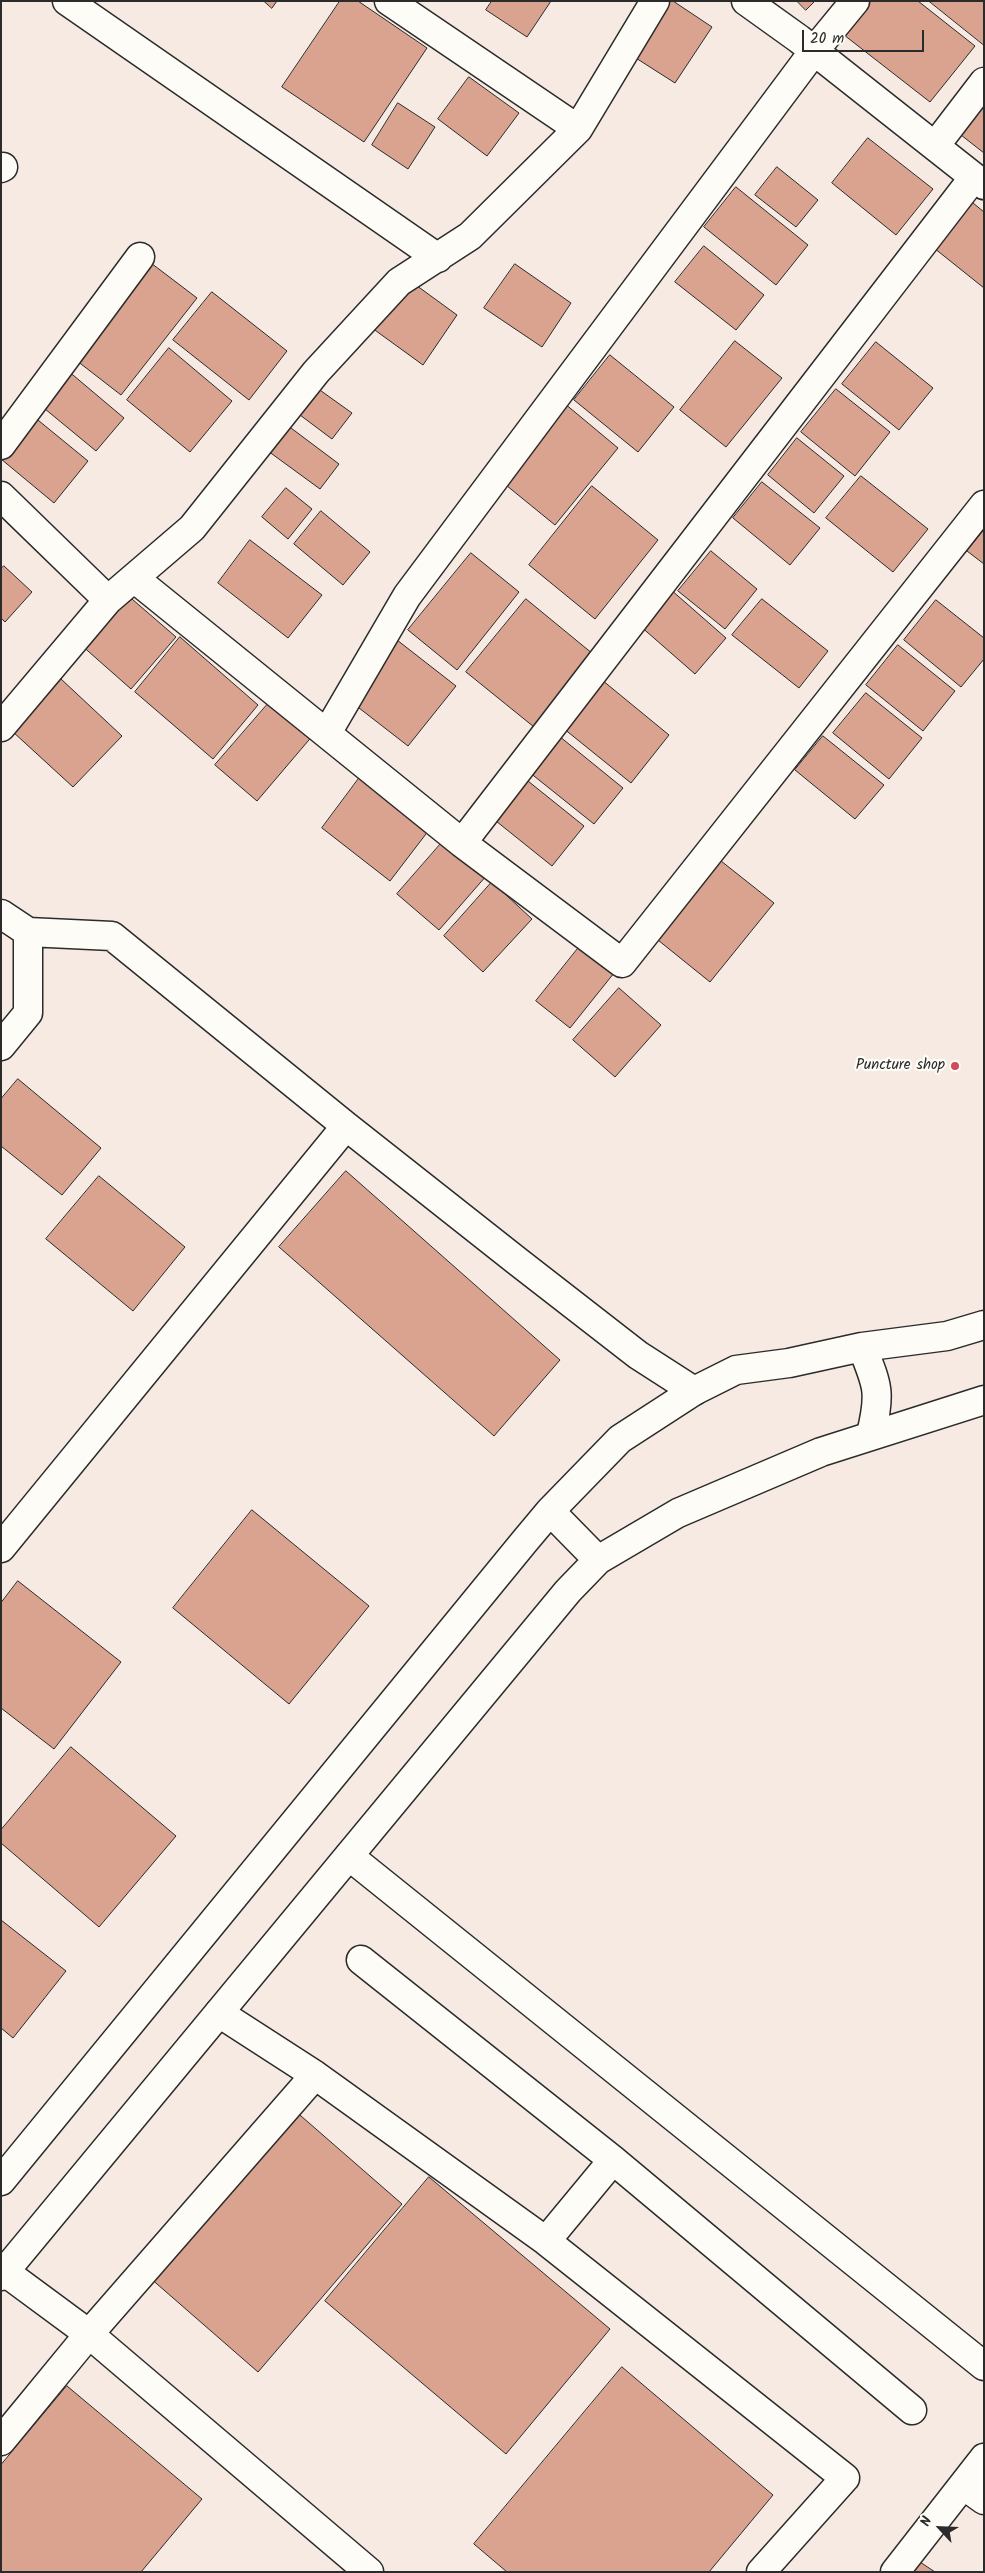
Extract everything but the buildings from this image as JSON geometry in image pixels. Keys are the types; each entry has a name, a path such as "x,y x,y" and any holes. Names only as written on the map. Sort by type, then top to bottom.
{"street":[{"path":"67,1 438,258"},
{"path":"389,1 578,129"},
{"path":"1,727 108,600 192,528 316,372 399,282 470,236 578,129 655,1"},
{"path":"462,842 979,181 814,51 746,1"},
{"path":"327,733 407,596 814,51 855,1"},
{"path":"935,146 984,82"},
{"path":"1,444 140,257"},
{"path":"1,496 108,600"},
{"path":"134,578 462,842 622,963 984,505"},
{"path":"1,914 28,932 112,936 346,1126 638,1355 694,1391"},
{"path":"1,1046 28,1014 28,932"},
{"path":"1,1548 346,1126"},
{"path":"1,2181 550,1510 620,1440 694,1391 736,1370 788,1363 862,1347 946,1336 984,1325"},
{"path":"862,1347 876,1380 878,1404 871,1434"},
{"path":"369,2572 89,2334 3,2274 568,1591 598,1560 678,1512 799,1460 871,1434 984,1400"},
{"path":"550,1510 598,1560"},
{"path":"349,1856 984,2366"},
{"path":"361,1960 613,2160 912,2410"},
{"path":"219,2013 315,2075 546,2241 845,2478 760,2572"},
{"path":"1,2441 89,2334 315,2075"},
{"path":"546,2241 613,2160"},
{"path":"895,2572 973,2493 984,2458"}],"place":[{"name":"Puncture shop","path":"955,1066"}]}
